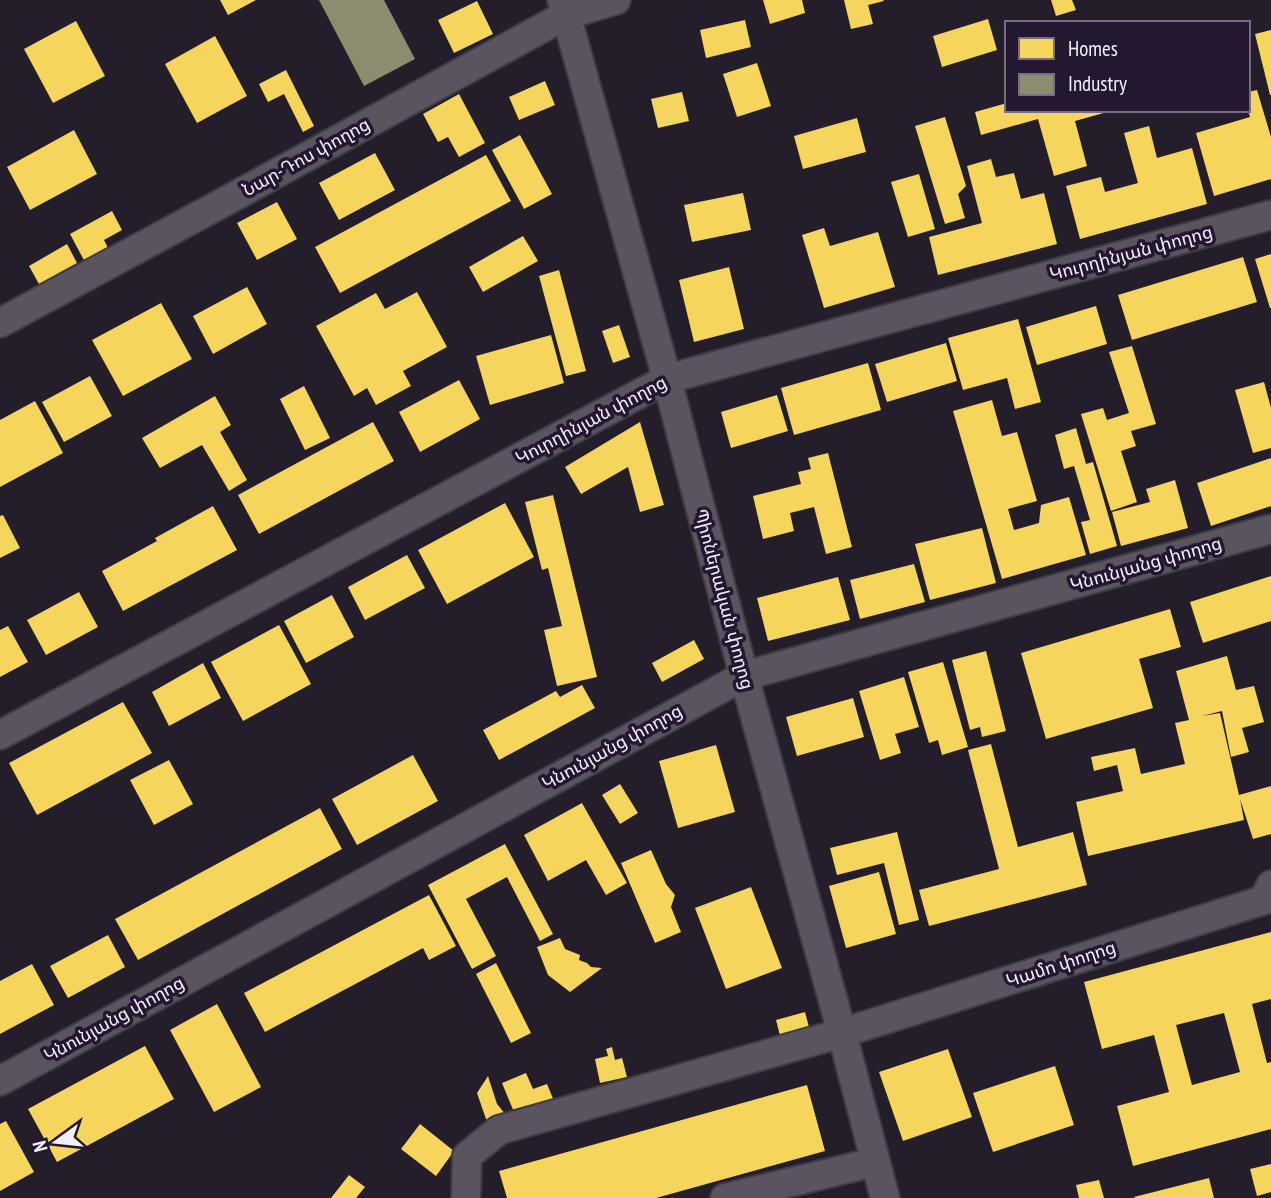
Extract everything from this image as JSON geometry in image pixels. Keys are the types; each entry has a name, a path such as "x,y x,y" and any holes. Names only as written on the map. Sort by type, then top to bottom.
{"street":[{"name":"Նար-Դոս փողոց","path":"0,323 224,202 564,7 616,0"},
{"name":"Պիոներական փողոց","path":"564,7 667,379 885,1198"},
{"name":"Կուրղինյան փողոց","path":"0,735 667,379 1271,215"},
{"name":"Կնունյանց փողոց","path":"0,1081 744,676 1271,529"},
{"name":"Կամո փողոց","path":"466,1198 467,1156 499,1130 842,1033 1264,900 1271,885"},
{"path":"725,1198 875,1161"}],"building: Homes":[{"path":"220,0 256,0 228,15"},
{"path":"763,0 802,0 805,13 770,24"},
{"path":"844,0 884,1 868,5 873,24 851,29"},
{"path":"1051,0 1072,0 1076,10 1056,16"},
{"path":"477,1 493,34 454,53 438,20"},
{"path":"988,19 997,50 942,67 933,36"},
{"path":"745,20 751,47 706,58 700,30"},
{"path":"76,21 105,76 53,103 24,49"},
{"path":"1271,30 1271,95 1270,95 1255,34"},
{"path":"215,36 247,96 197,123 165,64"},
{"path":"757,63 771,106 737,117 723,74"},
{"path":"286,70 314,126 303,132 284,94 268,102 259,84"},
{"path":"545,81 555,105 519,120 509,97"},
{"path":"1257,90 1271,137 1271,179 1214,196 1196,133 1250,117 1250,92"},
{"path":"682,92 689,121 658,128 651,99"},
{"path":"459,94 485,143 459,157 448,137 438,142 423,114"},
{"path":"1005,104 1005,112 1107,112 1075,121 1087,166 1054,176 1038,119 981,135 975,112"},
{"path":"945,117 966,186 958,194 965,218 945,224 915,126"},
{"path":"857,118 866,152 803,169 794,136"},
{"path":"1149,126 1157,158 1192,148 1207,204 1080,239 1066,186 1101,177 1105,192 1138,183 1124,133"},
{"path":"74,130 97,174 30,210 7,167"},
{"path":"520,135 552,194 524,209 492,150"},
{"path":"375,153 395,190 339,220 319,183"},
{"path":"486,155 511,201 340,293 315,247"},
{"path":"991,159 996,177 1014,173 1021,199 1044,193 1057,244 938,275 929,237 982,223 967,166"},
{"path":"919,174 935,229 908,237 891,182"},
{"path":"743,193 751,230 692,242 684,205"},
{"path":"277,202 297,239 257,260 237,223"},
{"path":"112,211 122,230 104,240 110,252 86,264 70,234"},
{"path":"824,228 830,246 878,232 895,287 824,308 802,235"},
{"path":"523,236 538,261 483,292 469,267"},
{"path":"67,244 77,263 39,284 29,266"},
{"path":"1271,254 1271,308 1270,308 1255,259"},
{"path":"1243,257 1257,302 1132,340 1118,295"},
{"path":"729,267 744,329 694,342 679,280"},
{"path":"559,270 586,371 566,376 539,276"},
{"path":"247,287 267,324 213,354 193,316"},
{"path":"417,292 447,347 403,371 411,386 376,405 367,388 354,396 316,326 376,293 385,309"},
{"path":"161,303 192,359 123,396 92,340"},
{"path":"1096,306 1107,344 1037,365 1026,327"},
{"path":"1018,319 1041,402 1015,409 1007,378 963,390 948,338"},
{"path":"619,325 630,357 613,363 602,331"},
{"path":"551,335 564,383 490,405 476,356"},
{"path":"946,343 957,381 887,402 875,364"},
{"path":"1132,346 1156,424 1131,431 1136,446 1121,451 1137,502 1111,511 1081,414 1103,408 1107,420 1129,413 1109,352"},
{"path":"868,363 881,410 794,435 781,388"},
{"path":"90,376 112,416 64,442 42,402"},
{"path":"459,380 480,419 420,452 399,412"},
{"path":"1264,382 1271,408 1271,448 1253,453 1235,390"},
{"path":"304,386 330,438 305,450 280,399"},
{"path":"777,395 788,431 731,448 721,412"},
{"path":"215,396 231,425 220,432 247,480 229,491 202,445 160,468 142,438"},
{"path":"992,400 1002,436 1017,432 1037,501 1008,509 1014,530 1039,523 1041,505 1069,497 1086,555 1002,579 953,411"},
{"path":"35,401 63,453 0,487 0,420"},
{"path":"373,422 394,461 259,534 238,495"},
{"path":"640,422 664,505 640,512 628,467 581,494 565,467"},
{"path":"1076,428 1086,464 1093,462 1117,546 1090,554 1081,522 1090,520 1074,466 1064,469 1055,435"},
{"path":"828,453 852,547 826,554 814,507 790,513 794,531 763,539 753,496 801,484 798,472 811,469 808,458"},
{"path":"1271,458 1271,506 1211,526 1197,483"},
{"path":"1175,480 1188,528 1121,546 1112,512 1150,502 1146,489"},
{"path":"553,495 597,677 557,686 544,630 562,626 548,568 542,570 525,502"},
{"path":"505,503 534,557 447,604 418,550"},
{"path":"213,506 237,550 123,611 102,571"},
{"path":"3,515 20,548 0,558 0,516"},
{"path":"982,528 996,583 930,600 915,544"},
{"path":"407,555 425,588 365,620 348,587"},
{"path":"914,564 925,602 860,619 850,580"},
{"path":"1271,576 1271,621 1203,643 1190,602"},
{"path":"838,577 850,620 768,641 757,598"},
{"path":"79,592 98,627 46,655 27,620"},
{"path":"332,595 354,637 306,663 284,621"},
{"path":"1170,609 1181,647 1139,659 1153,708 1046,739 1021,653"},
{"path":"279,625 311,684 243,721 211,662"},
{"path":"8,626 28,662 0,677 0,630"},
{"path":"694,640 704,659 662,682 652,663"},
{"path":"986,651 1006,731 982,737 980,727 970,730 952,660"},
{"path":"1227,656 1236,690 1254,686 1264,722 1242,728 1249,752 1231,757 1222,711 1202,716 1220,713 1239,795 1271,786 1271,834 1253,839 1240,799 1244,820 1088,856 1076,802 1123,791 1117,765 1094,771 1091,757 1135,748 1141,774 1185,764 1175,723 1189,720 1176,671"},
{"path":"943,662 968,747 942,755 938,740 929,743 908,672"},
{"path":"203,663 221,698 169,726 152,692"},
{"path":"904,677 919,727 895,734 901,753 880,760 859,691"},
{"path":"582,685 595,708 499,760 483,730 556,691 560,697"},
{"path":"853,698 864,737 797,756 786,717"},
{"path":"123,702 152,753 37,815 9,763"},
{"path":"991,744 1018,847 1073,832 1087,885 929,926 919,890 999,869 968,750"},
{"path":"716,745 735,812 678,828 659,761"},
{"path":"413,755 438,801 357,845 332,799"},
{"path":"169,760 193,804 154,825 130,780"},
{"path":"620,784 638,813 620,824 602,795"},
{"path":"582,803 627,883 606,895 586,860 548,881 524,835"},
{"path":"320,808 342,849 138,960 115,919"},
{"path":"897,832 919,920 899,925 884,863 837,875 830,848"},
{"path":"505,844 553,934 540,941 507,877 466,899 496,956 472,969 428,885"},
{"path":"651,850 666,884 675,895 671,907 681,932 655,943 621,863"},
{"path":"879,872 896,934 846,948 829,886"},
{"path":"751,887 782,968 726,989 695,908"},
{"path":"429,895 456,946 429,960 423,948 265,1032 244,993"},
{"path":"1271,932 1271,999 1252,1004 1267,1063 1271,1062 1271,1129 1133,1166 1117,1106 1169,1092 1154,1035 1102,1049 1084,982","holes":["1224,1013 1240,1072 1192,1085 1176,1025"]},
{"path":"108,935 125,967 68,998 50,966"},
{"path":"560,938 565,949 580,955 579,960 591,967 602,968 570,992 548,975 537,947"},
{"path":"496,963 531,1033 511,1043 476,974"},
{"path":"32,964 54,1005 0,1034 0,981"},
{"path":"217,1004 261,1087 214,1112 170,1030"},
{"path":"805,1012 811,1035 782,1043 776,1020"},
{"path":"145,1046 174,1099 57,1162 28,1109"},
{"path":"612,1047 615,1060 622,1058 627,1077 600,1083 595,1059 608,1056 606,1049"},
{"path":"948,1049 972,1117 903,1141 879,1072"},
{"path":"1055,1066 1074,1125 993,1152 973,1093"},
{"path":"526,1073 533,1089 547,1084 554,1101 516,1117 502,1083"},
{"path":"488,1076 497,1104 506,1115 501,1126 486,1119 477,1093"},
{"path":"807,1085 825,1151 656,1198 507,1198 499,1171"},
{"path":"6,1121 34,1172 0,1191 0,1124"},
{"path":"420,1124 454,1151 436,1176 401,1149"},
{"path":"1271,1164 1271,1192 1257,1196 1250,1169"},
{"path":"349,1175 365,1187 356,1198 331,1198"},
{"path":"1209,1178 1214,1198 1134,1197"},
{"path":"1099,1180 1104,1198 1079,1198 1076,1185"}],"building: Industry":[{"path":"319,0 384,0 415,59 364,86"}]}
